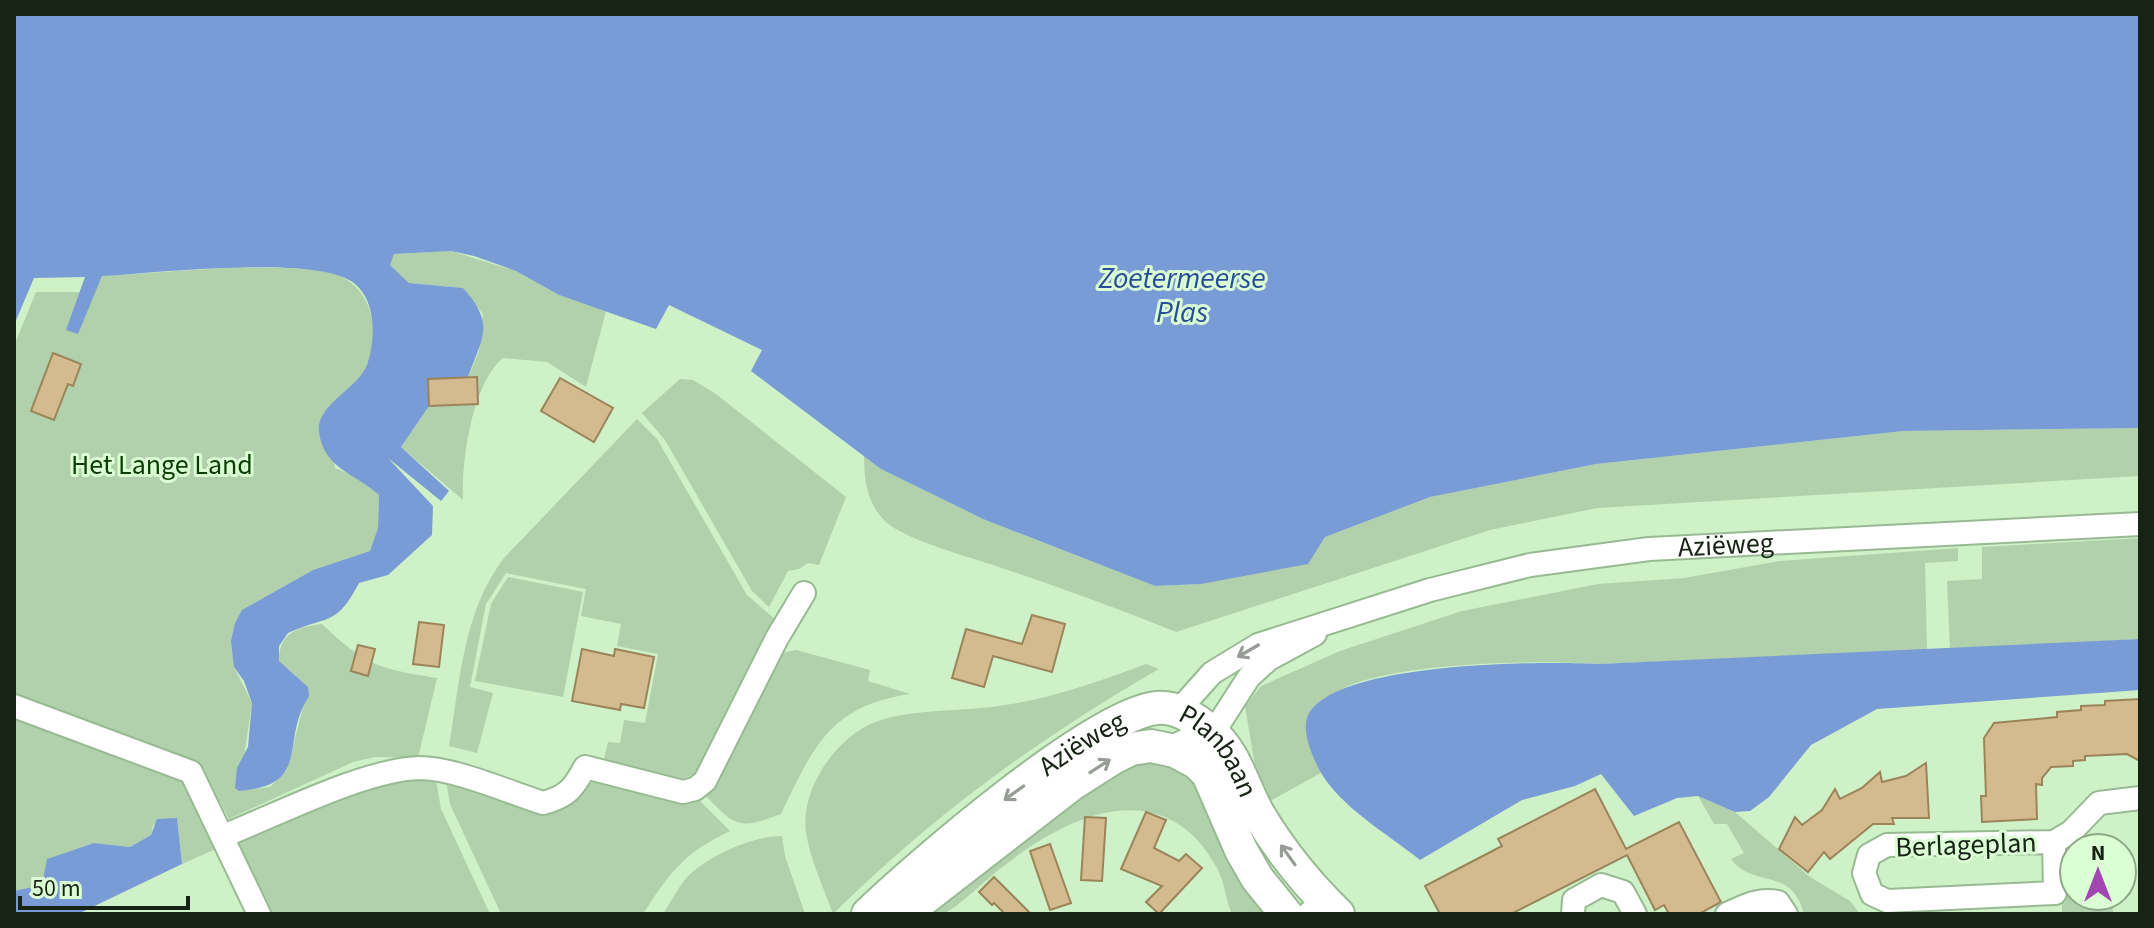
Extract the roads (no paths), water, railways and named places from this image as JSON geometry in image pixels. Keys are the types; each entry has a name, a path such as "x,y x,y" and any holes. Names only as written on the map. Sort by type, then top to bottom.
{"street":[{"name":"Aziëweg","path":"868,914 930,856 1071,752 1135,713 1158,708 1179,710 1212,673 1258,645 1305,627 1321,627 1430,590 1516,569 1649,549 2140,524"},
{"path":"223,836 351,785 420,768 438,770 543,803 573,790 585,767 683,792 695,789 705,781 777,638 804,593"},
{"name":"Aziëweg","path":"904,914 1072,784 1113,758 1131,749 1151,746 1175,751 1213,733 1249,677 1269,659 1310,640 1321,627"},
{"path":"14,706 191,772 259,914"},
{"name":"Planbaan","path":"1286,914 1257,878 1241,850 1208,774 1197,763 1175,751 1179,710 1213,733 1239,768 1259,814 1324,910"},
{"name":"Berlageplan","path":"2054,842 2055,893 1887,901 1872,894 1864,873 1869,855 1887,845 2054,842 2071,832 2099,803 2140,798"},
{"path":"1573,914 1574,900 1601,885 1623,892 1635,914"},
{"path":"1727,914 1756,900 1778,902 1786,914"}],"water":[{"name":"Zoetermeerse Plas","path":"14,14 2140,14 2140,428 1903,431 1596,464 1430,497 1325,537 1308,564 1201,584 1155,586 983,519 881,469 751,371 762,350 669,305 656,329 559,295 516,271 474,256 451,251 394,254 390,265 409,283 463,288 474,301 483,323 481,343 467,380 430,380 429,406 401,447 449,491 441,501 388,458 433,506 432,535 388,575 359,583 344,607 330,618 288,633 279,646 279,661 308,687 309,696 300,713 290,758 286,770 277,780 262,787 239,791 235,788 237,768 248,747 252,703 244,681 234,667 231,641 235,623 242,610 313,570 370,551 378,528 379,495 334,462 322,444 319,432 324,413 355,382 367,365 373,331 370,308 360,288 331,273 268,267 193,269 102,276 78,334 66,330 85,277 34,278 14,325"},
{"path":"2140,639 2140,690 1877,709 1811,745 1769,797 1750,811 1735,812 1698,796 1677,798 1634,816 1601,774 1575,786 1522,800 1420,860 1366,819 1329,784 1317,766 1306,731 1307,718 1323,699 1354,685 1441,668 1534,663 1599,664"},
{"path":"177,818 182,864 78,914 14,914 14,891 42,885 47,859 94,843 130,847 151,835 157,819"}],"park label":[{"name":"Het Lange Land","path":"162,465"}]}
